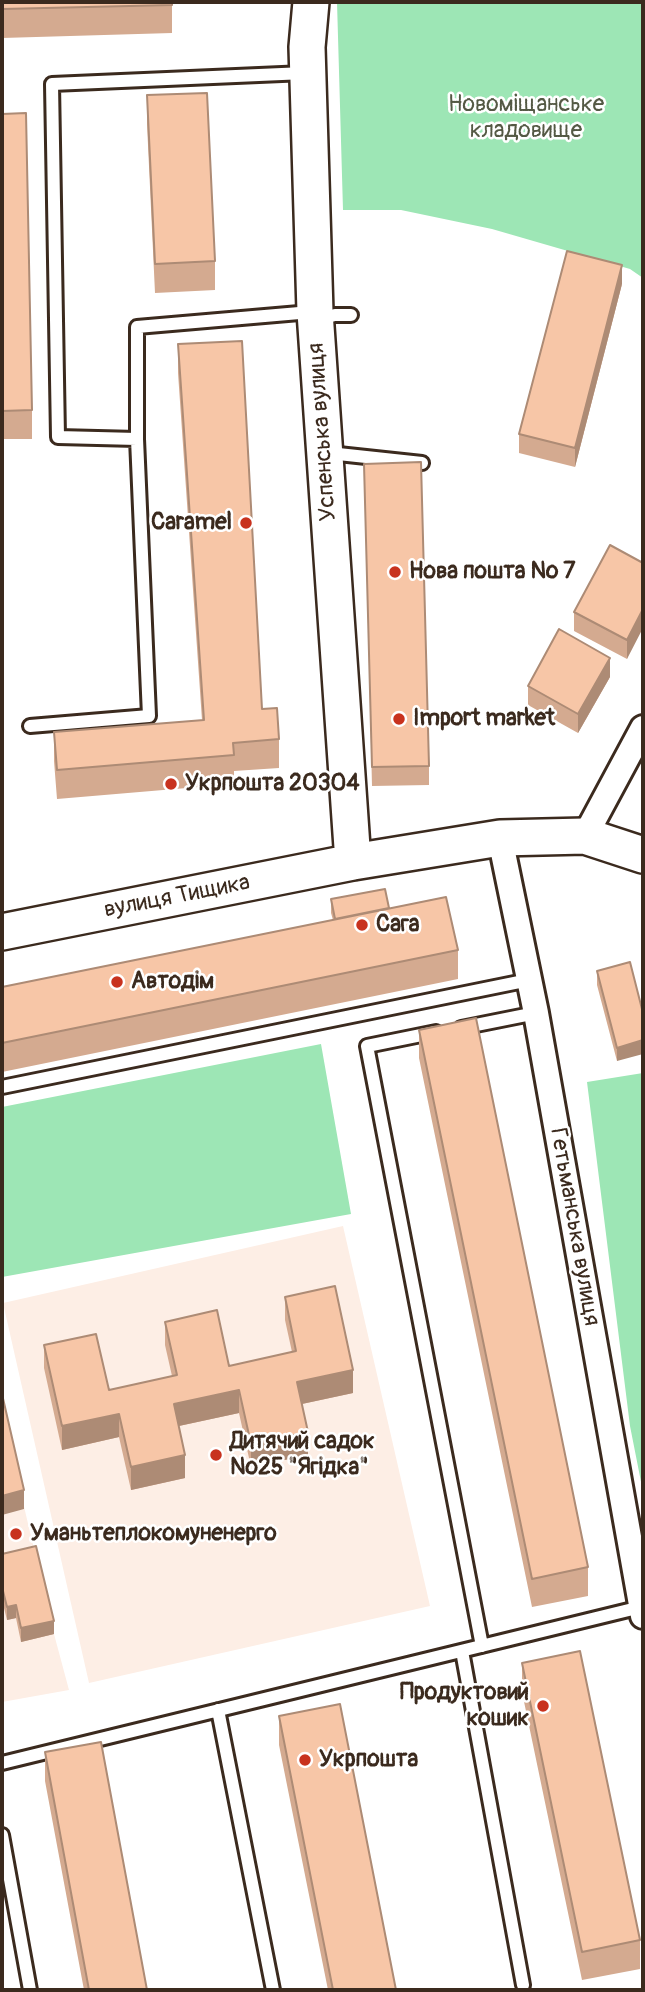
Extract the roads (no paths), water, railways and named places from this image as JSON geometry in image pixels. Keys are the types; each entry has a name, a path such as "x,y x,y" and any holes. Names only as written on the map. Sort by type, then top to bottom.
{"street":[{"name":"Успенська вулиця","path":"312,2 307,47 315,316 353,862"},
{"path":"584,836 643,728"},
{"name":"вулиця Тищика","path":"2,932 353,862 500,838 584,836 643,855"},
{"name":"Гетьманська вулиця","path":"500,838 536,1013 642,1612"}],"lane":[{"path":"137,439 58,437 52,84 308,73"},
{"path":"30,726 149,716 137,439 137,327 351,315"},
{"path":"325,453 422,463"},
{"path":"2,1087 529,980"},
{"path":"482,1646 367,1046 536,1013"},
{"path":"2,1763 482,1646 642,1612"},
{"path":"462,1651 523,1985"},
{"path":"219,1710 273,1990"},
{"path":"2,1835 30,1990"}],"place":[{"name":"Caramel","path":"246,523"},
{"name":"Нова пошта № 7","path":"395,572"},
{"name":"Import market","path":"399,719"},
{"name":"Укрпошта 20304","path":"171,784"},
{"name":"Сага","path":"362,925"},
{"name":"Автодім","path":"117,982"},
{"name":"Дитячий садок №25 \"Ягідка\"","path":"216,1455"},
{"name":"Уманьтеплокомуненерго","path":"16,1534"},
{"name":"Продуктовий кошик","path":"543,1706"},
{"name":"Укрпошта","path":"305,1760"}],"park label":[{"name":"Новоміщанське кладовище","path":"526,118"}]}
